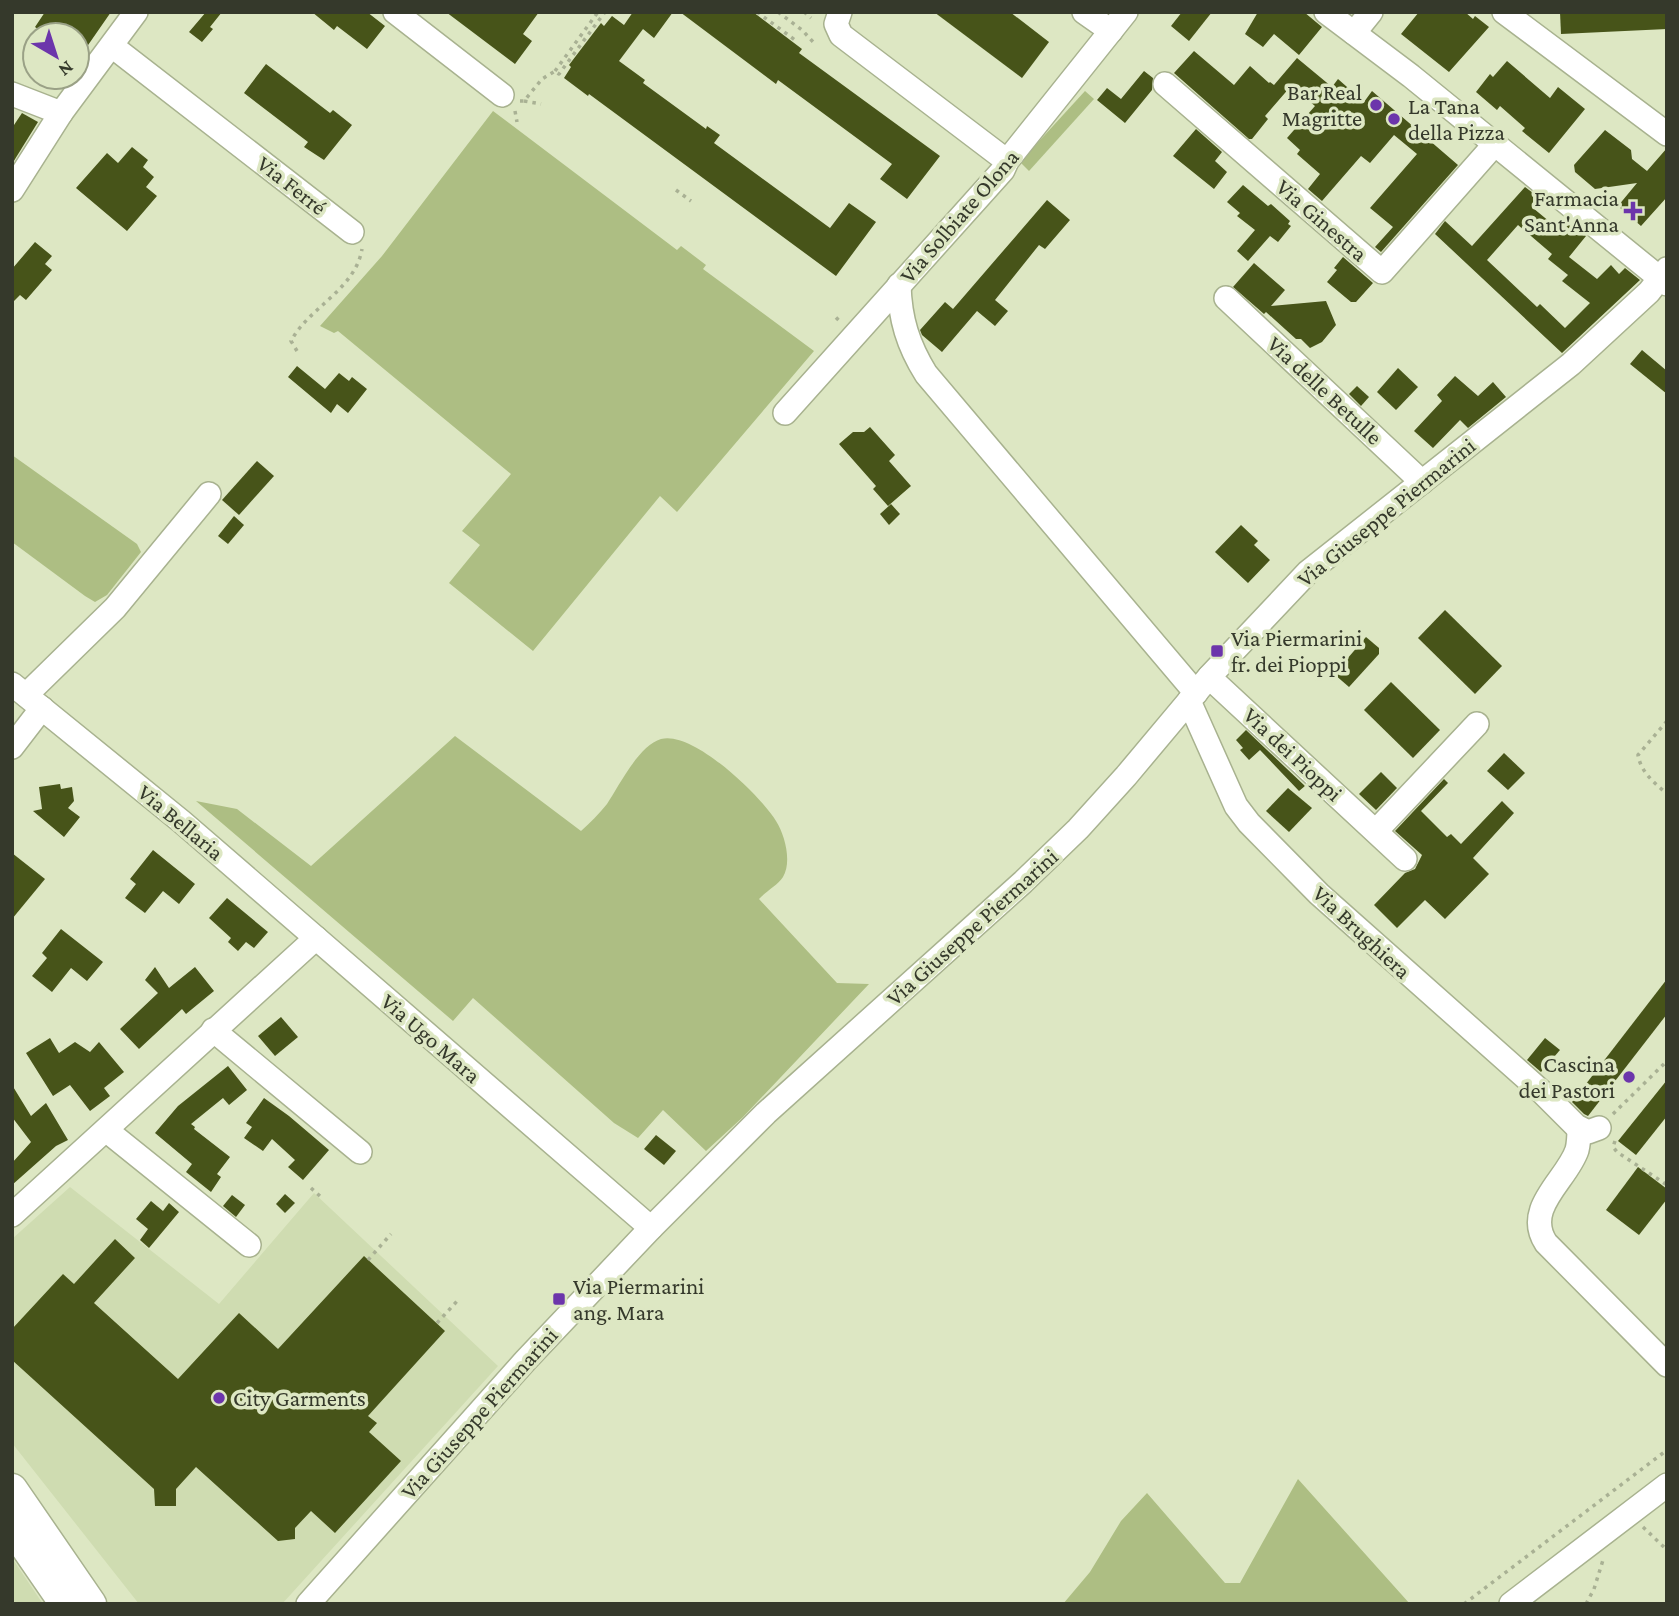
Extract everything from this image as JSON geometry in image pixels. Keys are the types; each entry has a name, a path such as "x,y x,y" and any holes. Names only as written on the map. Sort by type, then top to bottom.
{"main road":[{"path":"12,1489 92,1604"},
{"path":"12,1527 65,1604"}],"street":[{"path":"12,190 61,113 136,12"},
{"path":"395,12 513,98"},
{"path":"840,12 836,24 841,35 1007,161"},
{"path":"1084,12 1111,31"},
{"name":"Via Solbiate Olona","path":"785,413 1003,170 1007,161 1126,12"},
{"path":"1326,12 1665,277"},
{"path":"1354,33 1371,12"},
{"path":"1504,12 1667,134"},
{"name":"Via Ferré","path":"112,46 352,232"},
{"name":"Via Ginestra","path":"1165,84 1382,272 1495,144"},
{"path":"12,94 61,113"},
{"name":"Via Giuseppe Piermarini","path":"308,1604 516,1371 651,1228 766,1113 1050,857 1097,809 1198,690 1315,566 1571,364 1665,277"},
{"path":"899,285 903,325 909,343 926,374 1198,690"},
{"name":"Via delle Betulle","path":"1226,298 1422,482"},
{"path":"12,747 27,696 115,608 209,495"},
{"name":"Via dei Pioppi","path":"1198,690 1376,831 1405,859"},
{"name":"Via Brughiera","path":"1198,690 1236,806 1249,823 1319,894 1543,1093 1595,1125"},
{"name":"Via Bellaria","path":"27,696 182,822 316,938"},
{"path":"1376,831 1478,724"},
{"path":"12,1215 316,938"},
{"name":"Via Ugo Mara","path":"316,938 651,1228"},
{"path":"213,1030 360,1152"},
{"path":"1595,1125 1577,1149 1544,1206 1540,1217 1541,1234 1546,1243 1667,1365"},
{"path":"106,1129 249,1245"},
{"path":"1511,1604 1667,1485"}],"path":[{"path":"513,98 555,71 598,12"},
{"path":"555,71 559,74 605,12"},
{"path":"757,12 795,40"},
{"path":"778,12 802,30 816,45"},
{"path":"804,12 811,18"},
{"path":"513,98 541,104"},
{"path":"513,98 516,102 517,122"},
{"path":"676,190 691,201"},
{"path":"297,351 291,341 295,332 330,300 353,273 360,258 362,249 352,232"},
{"path":"836,320 841,315"},
{"path":"1667,721 1638,755 1646,775 1667,794"},
{"path":"1667,1061 1595,1125 1615,1139 1613,1147 1617,1152 1667,1185"},
{"path":"311,1188 321,1197"},
{"path":"368,1260 391,1234"},
{"path":"437,1323 459,1299"},
{"path":"1464,1604 1667,1450"},
{"path":"1629,1514 1667,1549"},
{"path":"1586,1604 1594,1589 1603,1557 1604,1532"}],"shaded area":[{"path":"1085,91 1094,99 1029,171 1020,162"},
{"path":"493,111 677,250 681,246 706,265 703,269 814,351 677,512 660,496 533,651 449,583 480,545 462,531 511,474 338,331 334,333 320,326 382,256"},
{"path":"12,455 137,544 141,552 107,595 95,602 12,542"},
{"path":"455,736 581,831 607,804 637,757 661,739 675,739 707,754 756,796 776,821 786,849 786,871 781,880 759,899 837,983 869,984 743,1117 706,1151 663,1110 638,1138 614,1123 473,998 453,1021 196,801 237,809 311,866"},
{"path":"70,1187 219,1304 314,1193 498,1366 282,1604 139,1604 12,1443 12,1239"},
{"path":"1298,1479 1410,1604 1063,1604 1090,1572 1121,1521 1147,1493 1225,1583 1240,1583"},
{"path":"12,1558 43,1604 12,1604"}],"building":[{"path":"45,12 111,12 91,41 91,21 39,21"},
{"path":"206,12 222,12 202,42 189,32"},
{"path":"312,12 367,12 385,26 367,49 337,26 334,30"},
{"path":"446,12 539,12 523,34 532,41 515,64"},
{"path":"633,12 673,12 654,38 643,29 619,61 645,80 643,83 706,129 707,126 720,135 714,143 830,228 849,203 876,222 836,276 564,78 571,67 569,65 601,23 604,26 612,16 624,25"},
{"path":"680,12 753,12 802,49 799,53 940,156 907,199 880,179 892,164 778,80 776,84"},
{"path":"934,12 1010,12 1049,42 1022,78"},
{"path":"1182,12 1212,12 1189,41 1171,26"},
{"path":"1258,12 1304,12 1322,27 1299,55 1274,34 1263,47 1245,34"},
{"path":"1419,12 1465,12 1489,27 1449,72 1401,34"},
{"path":"1560,12 1667,12 1667,29 1561,34"},
{"path":"1194,51 1234,85 1250,66 1274,85 1297,58 1332,87 1338,79 1364,102 1372,91 1458,165 1381,252 1375,247 1393,227 1370,208 1417,154 1394,135 1370,163 1361,156 1322,201 1308,189 1320,174 1297,154 1300,150 1287,138 1315,106 1291,86 1265,116 1268,119 1252,139 1249,139 1174,73"},
{"path":"1507,61 1550,98 1558,87 1585,109 1549,153 1522,131 1525,128 1500,106 1497,110 1476,92 1490,74 1493,77"},
{"path":"266,64 330,113 333,110 352,125 324,160 304,147 308,142 244,93"},
{"path":"1144,71 1153,78 1152,90 1125,123 1097,100 1107,88 1121,99"},
{"path":"22,113 38,122 12,164 12,128"},
{"path":"1196,129 1222,152 1215,161 1227,172 1214,189 1173,156"},
{"path":"1605,130 1631,150 1632,159 1647,171 1667,148 1667,197 1641,226 1618,206 1637,183 1595,189 1575,172 1574,165"},
{"path":"132,147 148,160 143,167 154,177 146,187 157,196 127,231 76,188 107,153 118,163"},
{"path":"1243,185 1268,206 1271,204 1290,221 1288,224 1291,226 1278,242 1270,236 1248,261 1237,251 1255,230 1237,216 1240,213 1227,202"},
{"path":"1525,187 1541,199 1533,208 1556,227 1564,218 1586,236 1569,257 1597,279 1611,265 1619,274 1625,268 1640,280 1562,353 1435,234 1445,221 1472,246","holes":["1518,225 1552,254 1548,259 1568,275 1562,281 1590,303 1565,328 1540,304 1537,307 1487,260"]},
{"path":"1047,200 1070,220 1045,249 1039,245 995,300 1008,311 995,326 977,311 942,352 922,335 920,330 945,302 953,309"},
{"path":"35,242 52,256 45,264 52,270 26,300 20,295 12,303 12,269"},
{"path":"1343,257 1373,283 1356,302 1351,302 1327,282"},
{"path":"1254,263 1285,290 1271,306 1326,301 1336,325 1322,342 1310,348 1233,287"},
{"path":"1642,350 1667,371 1667,394 1630,364"},
{"path":"297,366 325,389 339,373 349,381 352,377 367,389 348,413 337,404 331,413 288,377"},
{"path":"1398,368 1418,387 1396,410 1377,392"},
{"path":"1455,376 1478,396 1493,382 1506,397 1468,428 1460,420 1433,448 1414,431 1442,401 1437,395"},
{"path":"1357,386 1369,397 1361,406 1349,394"},
{"path":"870,427 895,455 889,461 911,486 888,506 873,489 876,486 839,444 853,432 864,432"},
{"path":"257,461 274,476 239,515 222,500"},
{"path":"891,504 900,514 889,525 880,514"},
{"path":"234,516 244,525 228,544 218,536"},
{"path":"1241,525 1258,541 1254,545 1270,560 1248,583 1215,552"},
{"path":"1445,610 1502,666 1475,694 1418,638"},
{"path":"1366,637 1379,648 1379,654 1349,687 1334,674"},
{"path":"1391,682 1440,730 1413,758 1364,710"},
{"path":"1246,730 1305,786 1299,791 1260,750 1249,760 1236,740"},
{"path":"1504,753 1525,773 1508,790 1487,771"},
{"path":"1381,772 1397,788 1376,810 1359,794"},
{"path":"1444,779 1448,783 1421,811 1447,837 1451,834 1461,844 1502,801 1514,813 1473,858 1489,874 1445,919 1425,900 1397,928 1374,905 1405,873 1415,869 1422,855 1395,831"},
{"path":"60,784 61,789 72,787 74,801 68,808 80,817 64,837 33,811 42,809 39,787"},
{"path":"1288,788 1312,808 1289,832 1266,811"},
{"path":"153,850 195,884 179,904 163,891 145,913 125,898 136,884 130,879"},
{"path":"12,853 45,879 12,919"},
{"path":"227,898 268,932 254,948 246,942 238,951 228,942 231,938 209,918"},
{"path":"61,929 103,962 87,981 71,968 52,992 32,976 47,958 42,953"},
{"path":"155,967 169,988 195,967 214,991 186,1014 182,1009 139,1049 120,1029 158,993 145,980"},
{"path":"1667,979 1667,1014 1588,1116 1584,1114 1572,1102"},
{"path":"281,1017 298,1037 275,1056 258,1036"},
{"path":"50,1038 59,1053 75,1042 90,1052 99,1042 124,1072 104,1088 110,1096 90,1111 70,1085 53,1096 26,1053"},
{"path":"1545,1038 1560,1050 1541,1072 1527,1060"},
{"path":"228,1066 247,1090 229,1105 223,1098 191,1124 230,1157 217,1174 221,1177 211,1192 186,1172 192,1164 155,1133 178,1106"},
{"path":"1667,1080 1667,1116 1636,1155 1618,1141"},
{"path":"12,1085 31,1116 46,1103 68,1140 56,1146 12,1185 12,1163 31,1142 12,1117"},
{"path":"264,1098 329,1150 303,1180 288,1167 295,1160 272,1139 263,1151 244,1138 252,1127 246,1123"},
{"path":"656,1135 676,1151 664,1165 644,1149"},
{"path":"1638,1167 1667,1189 1667,1199 1639,1235 1606,1210"},
{"path":"285,1194 295,1203 285,1213 276,1204"},
{"path":"232,1195 245,1205 236,1217 223,1206"},
{"path":"151,1201 163,1211 169,1203 179,1212 149,1248 140,1240 148,1229 136,1219"},
{"name":"City Garments","path":"115,1239 135,1258 94,1303 178,1379 239,1313 278,1349 364,1256 445,1331 368,1416 377,1423 369,1432 401,1461 335,1533 311,1511 295,1528 295,1539 278,1541 196,1467 176,1489 176,1506 155,1506 154,1489 12,1360 12,1329 63,1274 74,1284"}],"place":[{"name":"Bar Real Magritte","path":"1376,105"},
{"name":"La Tana della Pizza","path":"1394,119"},
{"name":"Farmacia Sant'Anna","path":"1633,211"},
{"name":"Via Piermarini fr. dei Pioppi","path":"1217,651"},
{"name":"Cascina dei Pastori","path":"1629,1077"},
{"name":"Via Piermarini ang. Mara","path":"559,1299"},
{"name":"City Garments","path":"219,1398"}]}
